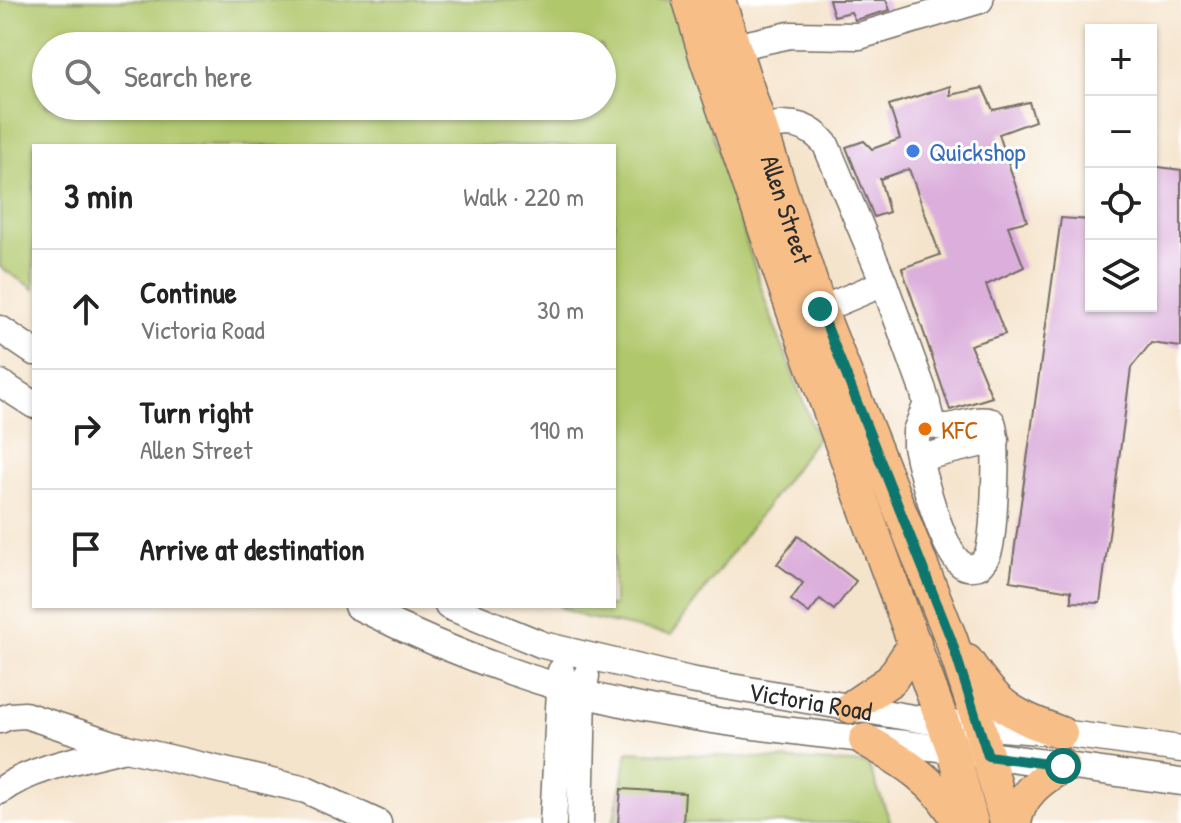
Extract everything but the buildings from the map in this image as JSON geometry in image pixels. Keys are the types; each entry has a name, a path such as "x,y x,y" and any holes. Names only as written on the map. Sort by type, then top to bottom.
{"main road":[{"name":"Allen Street","path":"689,0 720,53 947,737 972,823"},
{"name":"Allen Street","path":"719,0 720,53"},
{"name":"Allen Street","path":"808,314 951,639 984,740 1006,823"},
{"path":"951,639 1000,704 1015,715 1061,733"},
{"path":"851,707 891,680 915,643"},
{"path":"865,740 917,772 936,789 959,823"},
{"path":"1015,823 1028,793 1042,779 1063,766"}],"street":[{"path":"720,53 790,35 859,36 980,0"},
{"path":"747,135 796,123 810,129 821,139 884,283 927,403 932,424 936,427 988,420 995,427 989,551 979,566 969,568 959,563 942,534 919,458 916,431 927,403"},
{"path":"808,314 884,283"},
{"path":"0,329 32,351"},
{"path":"0,383 32,404"},
{"path":"919,458 996,440"},
{"path":"361,608 428,639 571,690 637,706 865,740 947,737"},
{"name":"Victoria Road","path":"453,608 543,645 576,654 690,680 851,707 947,737 984,740 1061,733 1181,749"},
{"path":"553,823 576,654"},
{"path":"571,690 580,823"},
{"path":"0,720 25,715 126,748 306,790 378,823"},
{"name":"Victoria Road","path":"984,740 1063,766 1181,782"},
{"path":"0,791 14,782 48,770 126,748"}],"green space":[{"path":"0,0 670,0 767,306 817,438 671,635 584,617 563,608 616,608 616,144 32,144 32,288 0,267"},
{"path":"628,751 868,764 891,823 613,823"}],"place":[{"name":"Quickshop","path":"913,151"},
{"name":"KFC","path":"925,429"}],"route":[{"path":"820,309 951,639 988,756 1063,766"}]}
